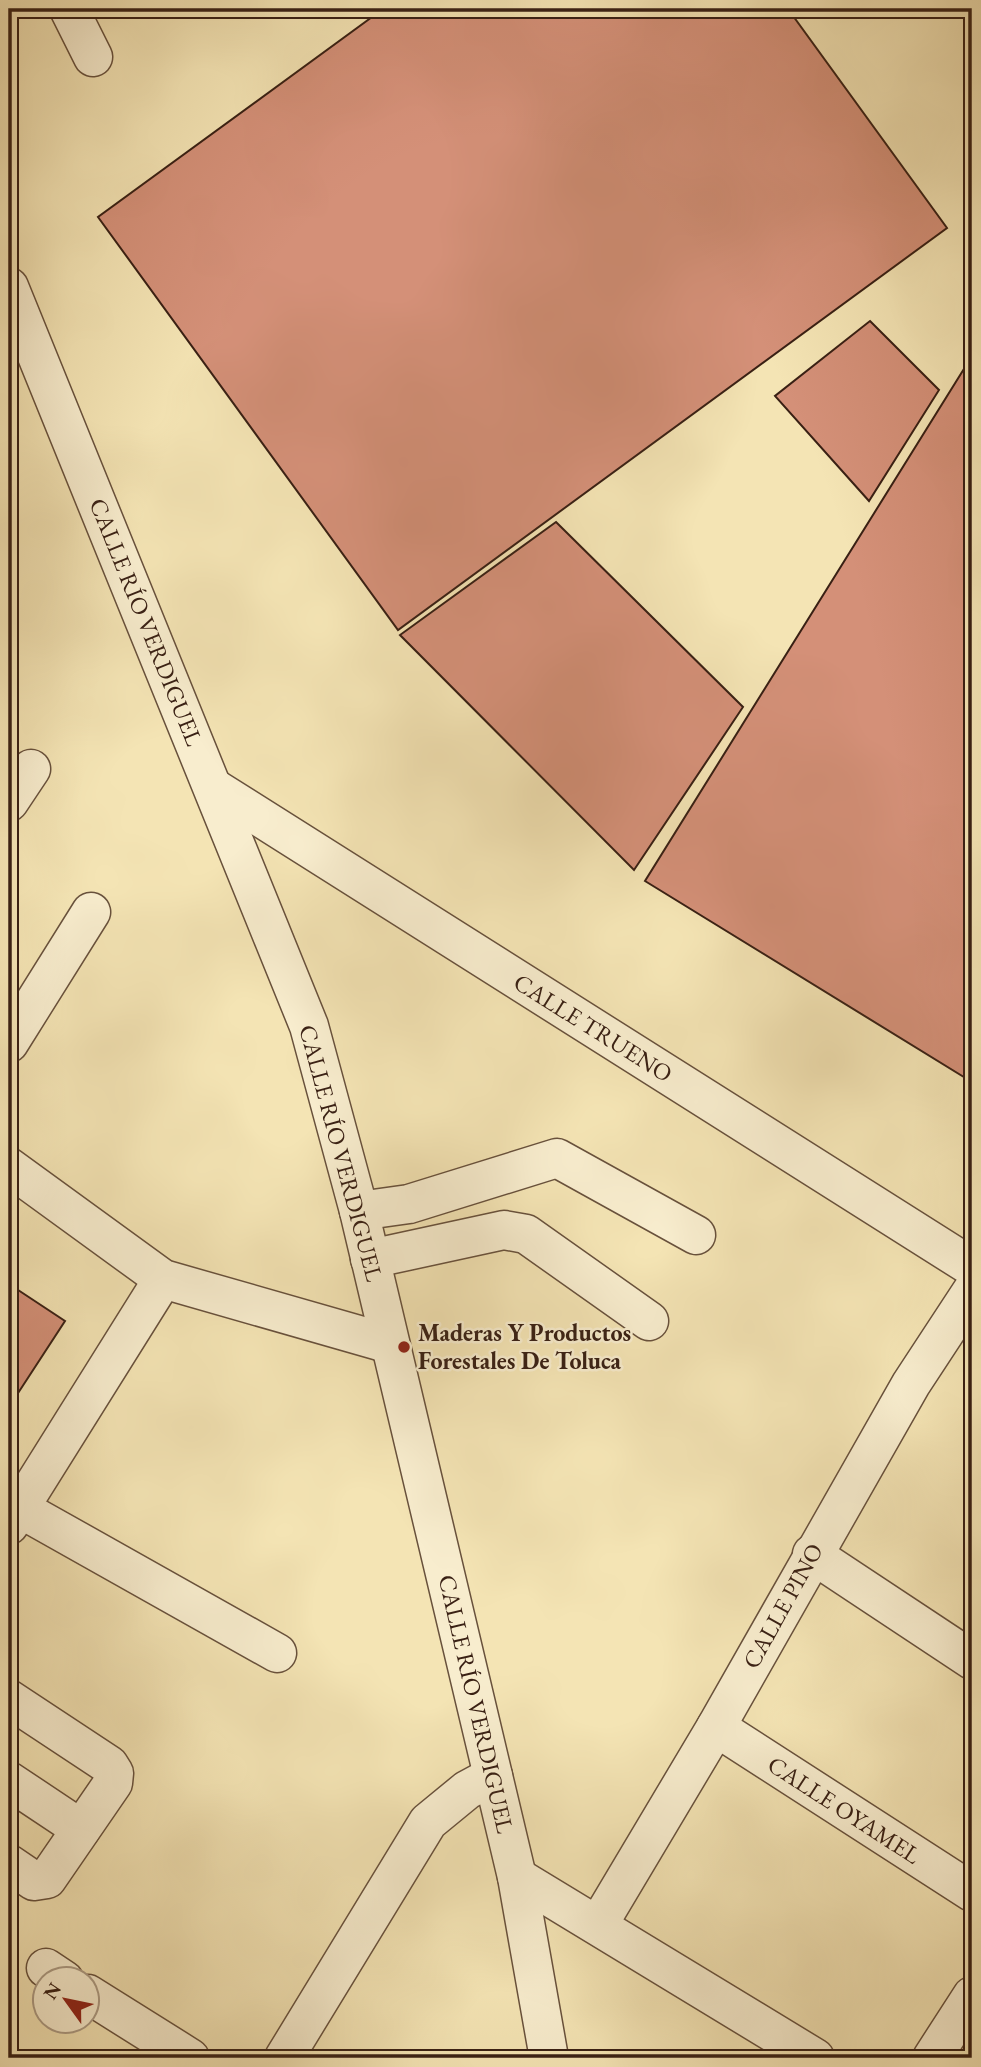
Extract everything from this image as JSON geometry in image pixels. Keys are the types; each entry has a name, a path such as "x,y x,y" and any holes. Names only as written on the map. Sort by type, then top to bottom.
{"street":[{"path":"69,9 93,57"},
{"name":"CALLE RÍO VERDIGUEL","path":"9,287 309,1026 359,1211 517,1877 553,2054"},
{"path":"9,802 31,769"},
{"name":"CALLE TRUENO","path":"214,788 972,1267"},
{"path":"9,1043 91,912"},
{"path":"359,1211 409,1204 556,1158 695,1235"},
{"path":"9,1167 163,1279 390,1345"},
{"path":"370,1259 504,1230 516,1231 526,1234 649,1321"},
{"path":"163,1279 14,1517 278,1653"},
{"name":"CALLE PINO","path":"598,1924 716,1727 911,1384 972,1291"},
{"path":"812,1554 972,1660"},
{"path":"9,1699 109,1765 114,1773 113,1783 47,1879 34,1881 9,1864"},
{"name":"CALLE OYAMEL","path":"716,1727 972,1892"},
{"path":"284,2058 428,1822 467,1790 493,1776"},
{"path":"9,1781 81,1829"},
{"path":"517,1877 815,2058"},
{"path":"932,2058 972,1996"},
{"path":"102,2003 190,2058"}],"building":[{"path":"383,9 788,9 947,228 398,630 98,217"},
{"path":"870,321 939,390 869,501 775,396"},
{"path":"972,356 972,1082 645,881"},
{"path":"556,522 743,707 634,870 400,635"},
{"path":"9,1284 65,1321 9,1407"}],"place":[{"name":"Maderas Y Productos Forestales De Toluca","path":"404,1347"}]}
